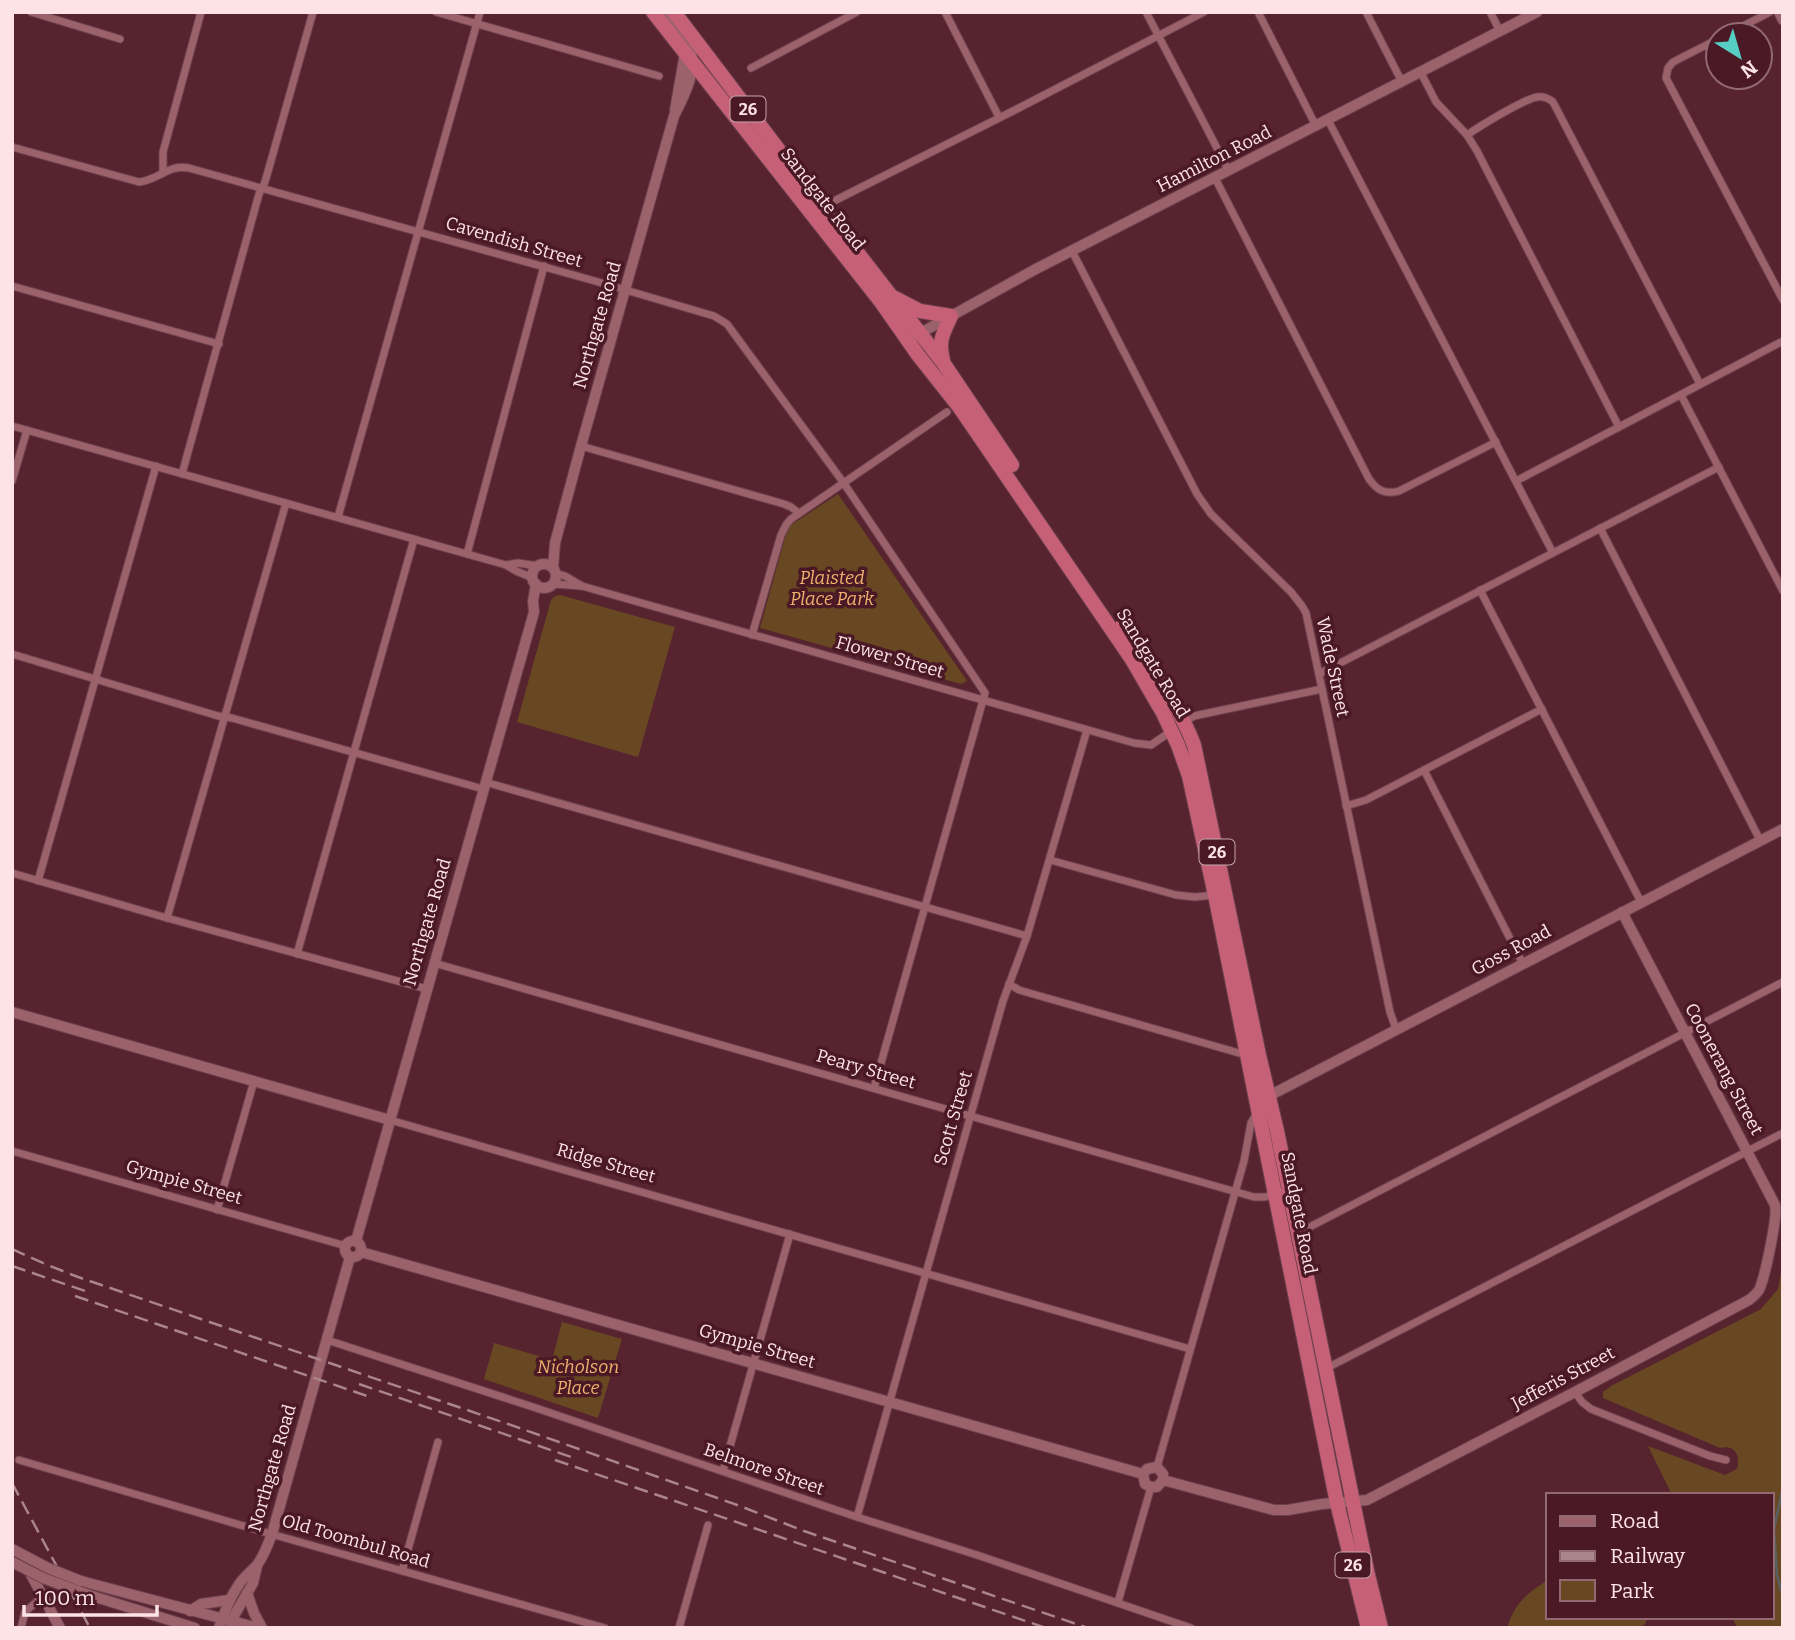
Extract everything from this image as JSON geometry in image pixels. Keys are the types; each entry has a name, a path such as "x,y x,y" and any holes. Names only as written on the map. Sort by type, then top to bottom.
{"highway":[{"name":"Sandgate Road","path":"653,12 881,302 944,364 1184,722 1200,768 1261,1103 1282,1192 1311,1373 1337,1503 1368,1628"},
{"name":"Sandgate Road","path":"674,12 891,296 914,337 1153,693 1172,731 1189,776 1247,1055 1261,1103"},
{"path":"891,296 920,311 951,316 940,340 944,364"},
{"name":"Sandgate Road","path":"1282,1192 1298,1233 1381,1628"}],"street":[{"path":"31,12 120,39"},
{"path":"163,173 163,152 201,12"},
{"path":"182,474 259,194 313,12"},
{"path":"436,12 659,76"},
{"path":"338,517 480,12"},
{"path":"664,12 689,46 689,58"},
{"path":"751,68 857,12"},
{"path":"945,12 999,117"},
{"path":"1146,12 1229,171"},
{"path":"822,207 1204,12"},
{"path":"1258,12 1316,126"},
{"path":"1366,12 1402,82"},
{"path":"1490,12 1500,31"},
{"name":"Hamilton Road","path":"914,337 999,288 1537,12"},
{"path":"1753,21 1770,12"},
{"path":"1779,12 1783,20"},
{"path":"1704,46 1673,62 1666,78 1783,300"},
{"name":"Northgate Road","path":"226,1624 253,1583 257,1566 272,1534 534,612 533,601 545,576 555,543 674,116 689,85 689,58"},
{"path":"1421,73 1441,108 1467,135 1619,427"},
{"path":"1467,135 1532,99 1542,97 1553,102 1700,384"},
{"path":"1328,120 1553,553"},
{"name":"Cavendish Street","path":"12,147 139,182 182,167 418,231 714,316 723,321 843,482 983,689 983,700"},
{"path":"1215,178 1369,479 1377,488 1387,493 1399,491 1496,442"},
{"name":"Wade Street","path":"1072,251 1197,494 1211,514 1303,606 1390,1012 1396,1029"},
{"path":"467,554 544,267"},
{"path":"12,286 219,344"},
{"path":"1516,481 1783,341"},
{"path":"1681,395 1783,591"},
{"path":"752,635 782,532 788,522 947,412"},
{"name":"Flower Street","path":"12,426 545,576 566,577 582,586 1134,743 1147,745 1159,741 1194,716 1322,689"},
{"path":"12,481 27,430"},
{"path":"581,446 789,506 799,513"},
{"path":"38,881 156,466"},
{"path":"1319,674 1719,467"},
{"path":"167,918 286,503"},
{"path":"1600,528 1760,840"},
{"path":"297,954 414,539"},
{"name":"Flower Street","path":"506,565 518,563 545,576"},
{"path":"1480,590 1641,902"},
{"path":"12,654 354,753 484,786 1027,936"},
{"path":"874,1088 983,700"},
{"path":"1346,806 1366,800 1542,709"},
{"name":"Scott Street","path":"857,1517 1003,1001 1027,936 1087,730"},
{"path":"1424,770 1523,964"},
{"name":"Goss Road","path":"1261,1103 1396,1029 1783,829"},
{"path":"1050,860 1176,895 1215,895"},
{"path":"12,873 427,989"},
{"name":"Coonerang Street","path":"1622,912 1748,1151 1776,1210 1770,1247"},
{"name":"Peary Street","path":"434,963 1258,1198 1282,1192"},
{"path":"1298,1233 1783,982"},
{"path":"1009,984 1019,990 1247,1055"},
{"name":"Ridge Street","path":"12,1012 1190,1349"},
{"path":"217,1210 254,1081"},
{"path":"1157,1467 1236,1192 1251,1123 1261,1103"},
{"path":"1311,1373 1326,1368 1783,1133"},
{"name":"Gympie Street","path":"12,1151 1143,1474"},
{"path":"723,1471 790,1234"},
{"name":"Jefferis Street","path":"1337,1503 1370,1498 1752,1298 1760,1288 1770,1247"},
{"name":"Belmore Street","path":"327,1340 1191,1628"},
{"path":"1575,1392 1591,1409 1726,1460"},
{"path":"402,1571 438,1442"},
{"name":"Old Toombul Road","path":"19,1460 605,1628"},
{"path":"1157,1467 1162,1471 1163,1480 1160,1485 1151,1487 1145,1484 1143,1474 1147,1469 1157,1467"},
{"path":"1163,1480 1274,1510 1337,1503"},
{"path":"1118,1602 1151,1487"},
{"path":"679,1628 708,1525"},
{"path":"12,1541 60,1628"},
{"path":"12,1549 81,1581 190,1611 226,1624 260,1628 247,1593"},
{"path":"12,1562 43,1578 89,1595 195,1628"},
{"name":"Northgate Road","path":"226,1624 229,1600 244,1577 257,1566"},
{"path":"21,1628 26,1612 43,1596"},
{"path":"190,1611 201,1604 229,1600"}],"green space":[{"name":"Plaisted Place Park","path":"838,494 967,681 961,684 760,628 788,527"},
{"path":"560,595 675,627 638,757 517,722 551,600"},
{"path":"1783,1261 1783,1628 1737,1628 1733,1619 1774,1619 1774,1493 1671,1493 1648,1446 1725,1475 1737,1469 1736,1452 1730,1448 1720,1448 1603,1398 1603,1392 1761,1309 1778,1289"},
{"name":"Nicholson Place","path":"562,1322 622,1339 598,1418 484,1379 494,1343 552,1360"},
{"path":"1546,1581 1546,1619 1647,1619 1640,1628 1507,1628 1514,1612 1534,1589"}],"waterway":[{"path":"1783,1487 1774,1529 1777,1575 1783,1597"}],"railway":[{"path":"12,1249 78,1277 508,1424 804,1531 1088,1628"},
{"path":"12,1266 91,1293"},
{"path":"75,1296 370,1397"},
{"path":"359,1384 571,1457"},
{"path":"555,1460 1046,1628"},
{"path":"12,1483 90,1628"}]}
